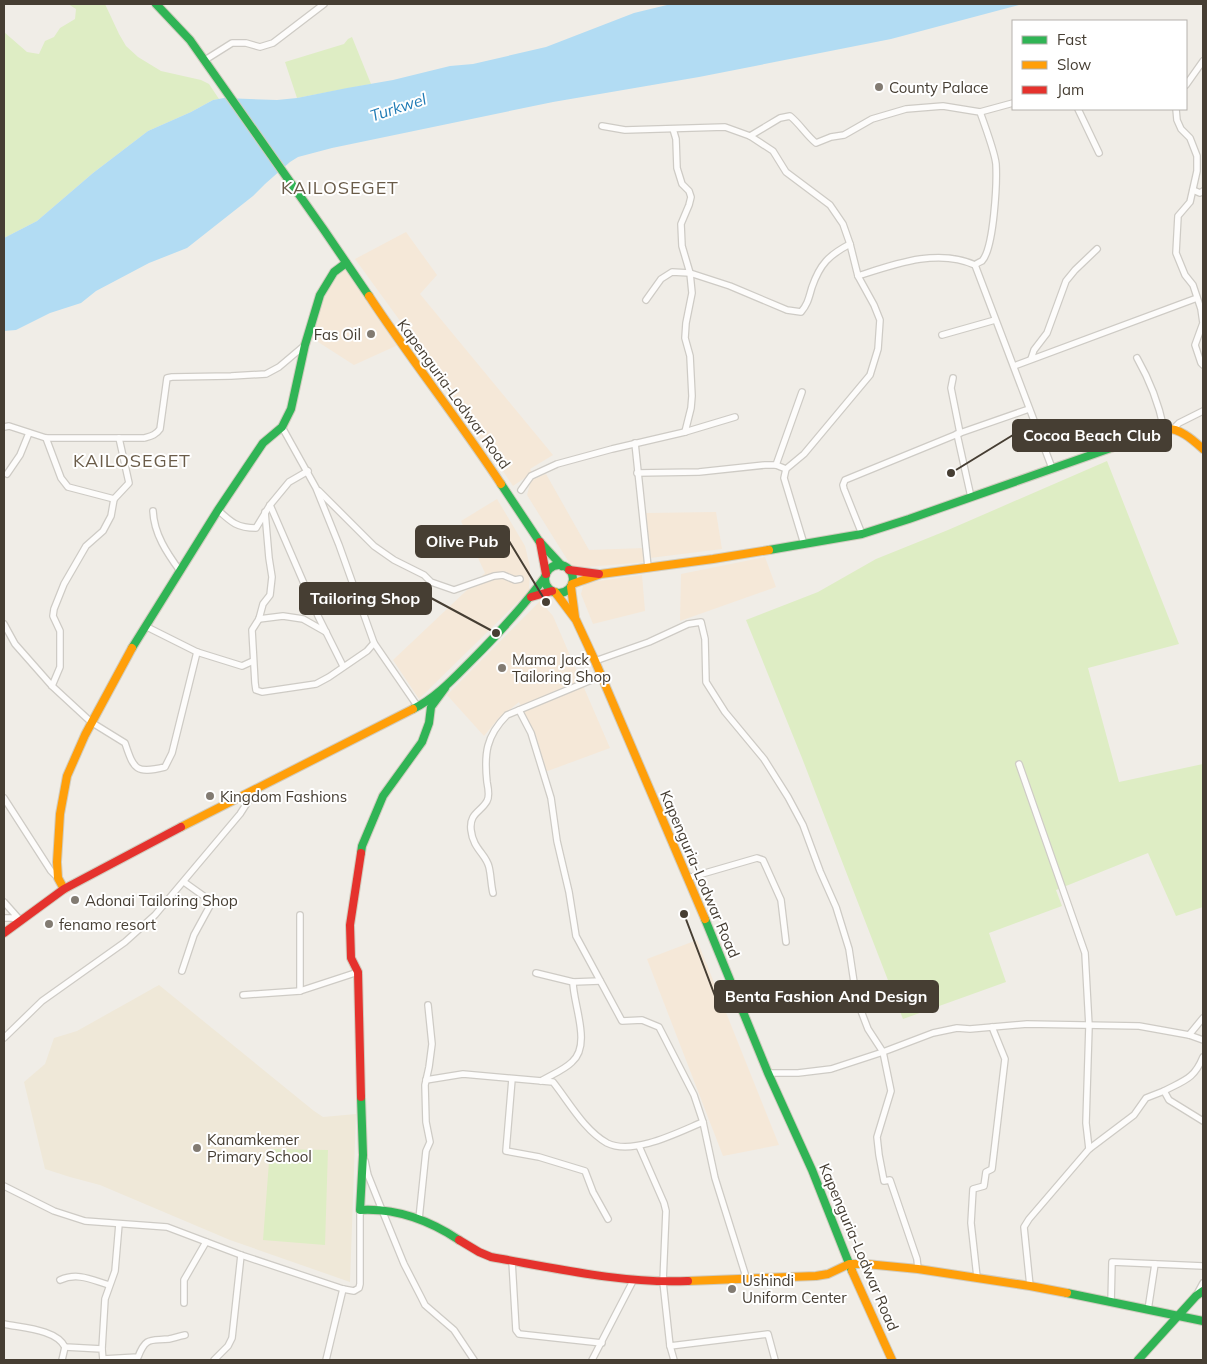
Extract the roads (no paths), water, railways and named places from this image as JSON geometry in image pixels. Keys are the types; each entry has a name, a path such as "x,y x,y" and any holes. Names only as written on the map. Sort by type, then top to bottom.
{"main road":[{"name":"Kapenguria-Lodwar Road","path":"156,4 190,40 205,60 396,337 475,444 539,542 565,568"},
{"path":"64,889 58,878 57,847 64,785 91,722 145,626 218,510 263,443 282,427 291,409 305,345 322,289 334,272 346,263"},
{"path":"531,597 554,592 566,592 571,586 601,574 862,534 1164,429 1187,436 1203,449"},
{"name":"Kapenguria-Lodwar Road","path":"539,542 545,576"},
{"path":"601,574 551,567 531,597 445,688 431,707 429,724 422,742 383,796 362,846 350,926 351,958 358,972 363,1156 360,1210 390,1211 418,1219 445,1232 481,1254 512,1261 634,1279 663,1282 747,1280 828,1274 850,1264 866,1264 977,1277 1203,1321"},
{"path":"565,568 572,579 571,586"},
{"path":"545,576 547,585 554,592"},
{"name":"Kapenguria-Lodwar Road","path":"571,586 576,620"},
{"name":"Kapenguria-Lodwar Road","path":"554,592 576,620 595,661 688,878 768,1072 812,1170 892,1360"},
{"path":"4,932 64,889 418,707 445,688"},
{"path":"1138,1360 1196,1296 1203,1291"}],"street":[{"path":"205,60 232,44 260,46 273,43 324,4"},
{"path":"1187,84 1203,61"},
{"path":"750,136 780,118 790,116 816,143 830,137 844,135 872,120 906,109 943,106 980,112 1012,102"},
{"path":"1078,110 1099,153"},
{"path":"1176,110 1177,120 1181,130 1190,138 1197,156 1197,171 1190,202 1178,216 1176,252 1185,275 1193,285 1203,320 1195,340 1195,347 1203,365"},
{"path":"975,264 982,260 990,237 994,215 996,163 980,112"},
{"path":"602,126 625,130 724,127 750,136 773,151 786,172 830,205 843,224 858,276 880,320 880,337 870,375 804,454 786,470 784,478 804,544"},
{"path":"673,128 676,139 679,173 682,184 689,191 691,197 681,224 682,246 690,273 692,293 687,312 685,338 690,356 692,396 685,432"},
{"path":"1193,190 1200,193 1203,191"},
{"path":"646,300 661,279 672,272 690,273 730,286 786,310 802,312 807,306 820,266 838,250 850,244"},
{"path":"1031,358 1034,350 1047,333 1066,281 1097,248"},
{"path":"858,276 901,263 931,258 962,259 975,264 1052,468"},
{"path":"1014,366 1031,358 1197,298"},
{"path":"942,334 995,320"},
{"path":"4,427 9,426 46,438 144,438 157,433 160,429 165,382 169,377 266,374 279,367 305,345"},
{"path":"1137,358 1148,380 1162,418 1164,429"},
{"path":"953,378 951,388 971,497"},
{"path":"776,465 802,392"},
{"path":"862,534 844,489 845,480 959,434 1029,409"},
{"path":"1172,430 1179,423 1203,411"},
{"path":"521,490 528,480 539,472 572,460 685,432 735,417"},
{"path":"282,427 316,488 339,545 374,643 418,707"},
{"path":"7,474 20,455 29,433"},
{"path":"46,438 61,478 68,487 114,498"},
{"path":"52,686 60,667 60,631 53,616 54,609 64,584 86,546 103,531 111,516 114,498 128,483 119,438"},
{"path":"635,443 648,567"},
{"path":"637,473 699,472 776,465 786,470"},
{"path":"218,510 235,524 246,528 256,528 270,505 289,482 308,471"},
{"path":"316,488 374,546 394,560 424,575 431,582 454,590 494,576 503,575 520,580"},
{"path":"270,505 343,666"},
{"path":"153,511 153,521 166,552 180,571"},
{"path":"265,512 272,588 270,595 263,604 259,619 252,630 254,684 256,690 262,692 316,684 367,651 374,643"},
{"path":"259,619 283,616 303,619 326,632"},
{"path":"595,661 649,642 688,624 701,622 705,639 706,682 725,712 764,759 788,797 803,825 836,907 850,949 858,1003 868,1029 883,1052 891,1091 877,1137 878,1155 884,1182 890,1180 917,1259 918,1269"},
{"path":"4,624 15,644 52,686 91,722 125,744 132,764 140,770 153,770 165,766 172,753 197,652"},
{"path":"145,626 197,652 242,666 253,660"},
{"path":"493,893 489,865 475,846 470,827 472,817 488,800 486,759 488,742 497,725 506,715 601,676"},
{"path":"519,710 531,733 551,798 557,841 570,892 576,936 622,1021 642,1020 659,1028 694,1095 703,1122 715,1178 747,1280"},
{"path":"1019,764 1085,953 1088,1026 1086,1123 1088,1149"},
{"path":"4,1038 42,1001 131,937 155,915 240,814 256,789"},
{"path":"4,798 51,872 58,878"},
{"path":"688,878 757,858 763,860 781,900 786,942"},
{"path":"182,971 194,935 212,902 184,882"},
{"path":"4,902 20,920"},
{"path":"300,915 300,991"},
{"path":"4,918 20,920"},
{"path":"243,995 300,991 358,972"},
{"path":"536,973 574,982 600,981"},
{"path":"541,1081 574,1062 581,1045 581,1022 574,995 574,982"},
{"path":"418,1219 426,1152 430,1142 426,1122 426,1080 432,1044 428,1005"},
{"path":"1189,1035 1203,1018"},
{"path":"768,1072 798,1073 831,1069 945,1029 1027,1024 1139,1026 1189,1035 1203,1040"},
{"path":"977,1277 971,1222 973,1189 984,1186 986,1172 992,1169 1005,1059 992,1027"},
{"path":"1030,1286 1024,1227 1029,1218 1088,1149 1134,1116 1146,1098 1192,1077 1203,1057"},
{"path":"426,1080 463,1074 553,1082 588,1127 605,1142 618,1145 638,1146 662,1139 703,1122"},
{"path":"512,1079 506,1151 539,1157 585,1171 593,1192 608,1219"},
{"path":"1164,1091 1169,1100 1203,1121"},
{"path":"638,1146 666,1210 663,1282 670,1346 674,1360"},
{"path":"363,1156 368,1175 404,1264 425,1305 454,1330 474,1360"},
{"path":"4,1186 54,1211 85,1221 167,1227 242,1256 343,1289 354,1290 360,1284 360,1210"},
{"path":"119,1224 115,1271 105,1299 103,1360 138,1357 142,1347 153,1339 168,1339 184,1335"},
{"path":"184,1304 184,1280 206,1242"},
{"path":"214,1360 228,1346 232,1338 242,1256"},
{"path":"512,1261 516,1330 519,1334 602,1343"},
{"path":"1111,1303 1112,1262 1203,1266"},
{"path":"1148,1310 1155,1264"},
{"path":"60,1280 70,1276 84,1277 109,1285"},
{"path":"592,1360 634,1279"},
{"path":"1196,1296 1203,1283"},
{"path":"326,1360 343,1289"},
{"path":"4,1324 32,1329 55,1336 62,1341 64,1347 62,1360"},
{"path":"670,1346 768,1334 775,1360"},
{"path":"64,1347 102,1350"}],"water":[{"name":"Turkwel","path":"671,4 1023,4 891,39 699,77 553,102 332,148 298,157 253,196 187,248 149,263 96,291 81,303 50,313 16,330 4,331 4,238 37,221 93,173 148,131 213,100 224,98 277,100 297,98 393,80 450,66 473,64 546,47 634,13"}],"place":[{"name":"County Palace","path":"879,87"},
{"name":"Fas Oil","path":"371,334"},
{"name":"Cocoa Beach Club","path":"951,473"},
{"name":"Olive Pub","path":"546,602"},
{"name":"Tailoring Shop","path":"496,633"},
{"name":"Mama Jack Tailoring Shop","path":"502,668"},
{"name":"Kingdom Fashions","path":"210,796"},
{"name":"Adonai Tailoring Shop","path":"75,900"},
{"name":"Benta Fashion And Design","path":"684,914"},
{"name":"fenamo resort","path":"49,924"},
{"name":"Kanamkemer Primary School","path":"197,1148"},
{"name":"Ushindi Uniform Center","path":"732,1289"}],"district":[{"name":"KAILOSEGET","path":"340,187"},
{"name":"KAILOSEGET","path":"132,460"}]}
